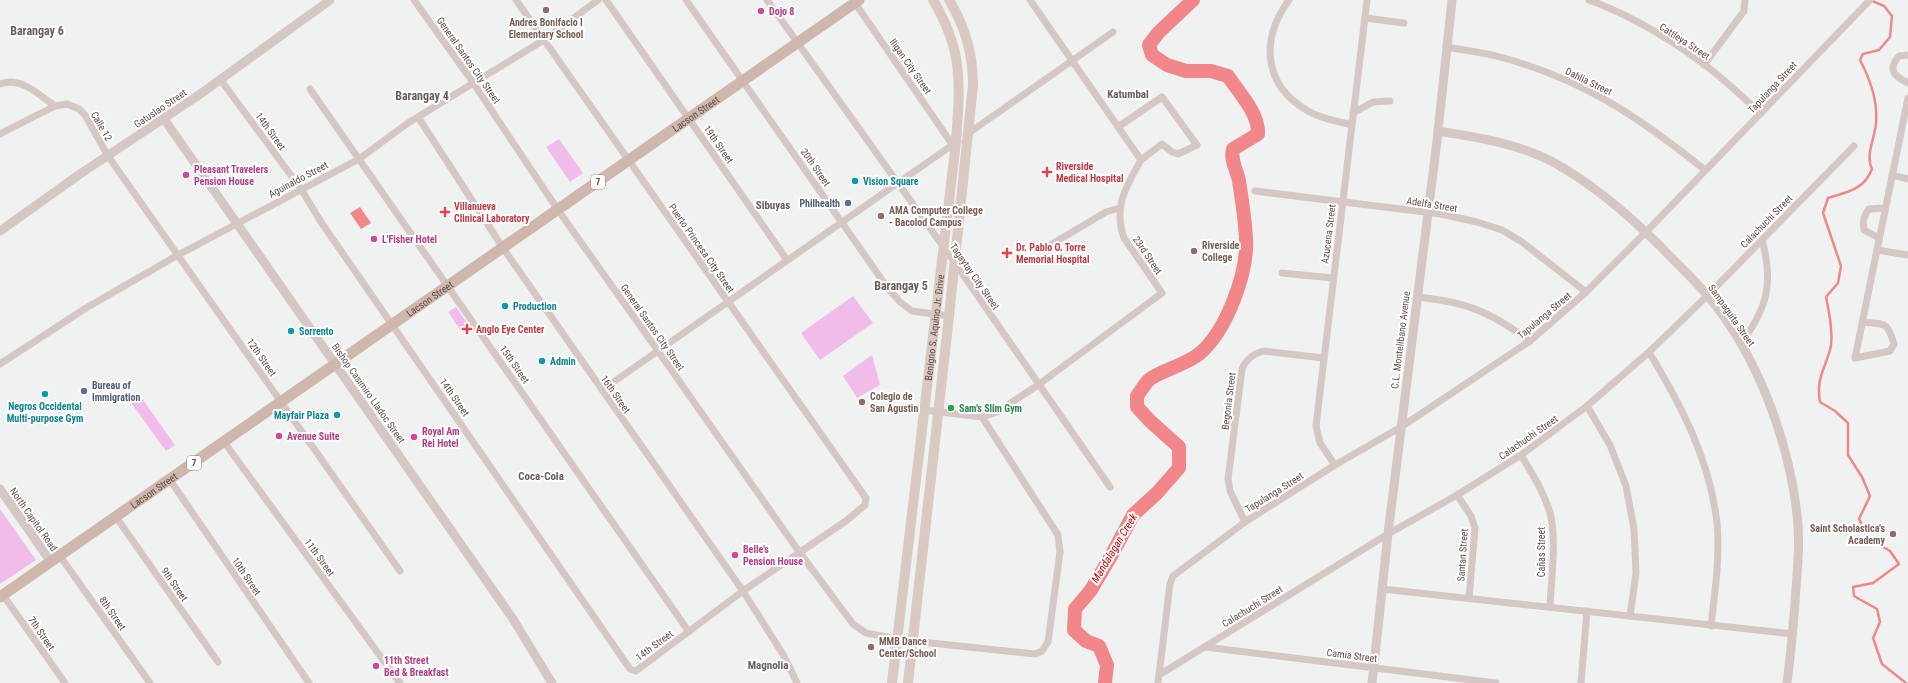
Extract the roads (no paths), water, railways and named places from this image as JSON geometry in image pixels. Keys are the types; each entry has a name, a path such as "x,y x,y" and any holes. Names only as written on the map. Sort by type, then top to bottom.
{"main road":[{"name":"Benigno S. Aquino Jr. Drive","path":"892,683 960,92 957,58 946,23 933,0"},
{"name":"Benigno S. Aquino Jr. Drive","path":"908,683 955,263 973,85 972,61 968,43 960,20 949,0"},
{"name":"Lacson Street","path":"2,596 629,161 856,1"},
{"path":"915,484 930,486"},
{"path":"902,593 917,595"}],"street":[{"name":"Gatuslao Street","path":"0,231 164,119 330,0"},
{"name":"General Santos City Street","path":"414,0 474,84 558,210 800,553 858,630 897,639"},
{"name":"Puerto Princesa City Street","path":"516,0 866,498 863,508 800,553"},
{"name":"Aguinaldo Street","path":"0,364 86,308 178,255 359,159 418,117 544,40 598,0"},
{"name":"19th Street","path":"606,0 788,260"},
{"name":"20th Street","path":"686,0 887,287 900,302 912,311 949,316"},
{"name":"Tagaytay City Street","path":"767,0 897,184 955,263 1110,487"},
{"path":"1030,0 1072,61 1118,127 1141,160 1162,144 1172,152 1178,154 1197,146 1162,97 1118,127"},
{"path":"1289,0 1281,11 1271,36 1270,62 1279,85 1294,101 1308,111 1327,119 1352,125"},
{"name":"Azucena Street","path":"1335,465 1320,443 1316,426 1367,0"},
{"name":"C.L. Montelibano Avenue","path":"1372,683 1388,534 1438,130 1452,0"},
{"name":"Cattleya Street","path":"1589,0 1611,8 1659,35 1704,65 1761,113"},
{"path":"1704,65 1744,10 1745,0"},
{"name":"Iligan City Street","path":"856,1 954,143"},
{"name":"Tapulanga Street","path":"1159,674 1170,584 1174,576 1245,522 1335,465 1401,427 1530,341 1586,292 1646,232 1868,1"},
{"path":"1365,18 1404,23"},
{"path":"602,390 1113,32"},
{"name":"Dahlia Street","path":"1446,47 1498,57 1538,69 1585,88 1622,108 1661,135 1705,170"},
{"path":"1908,55 1899,56 1894,62 1893,70 1896,77 1908,83"},
{"name":"14th Street","path":"220,79 301,189 321,222 630,669 636,671 689,632"},
{"path":"0,84 15,81 22,83 55,106"},
{"name":"15th Street","path":"310,89 449,286 689,632"},
{"path":"1862,322 1886,325 1890,329 1894,344 1890,351 1855,358 1862,322 1876,250 1908,98"},
{"path":"1353,113 1373,102 1390,101"},
{"name":"Calle 12","path":"0,124 2,132 55,106 67,104 79,109 85,115 108,156"},
{"name":"16th Street","path":"418,117 503,248 743,591 784,656 797,683"},
{"name":"Bishop Casimiro Lladoc Street","path":"164,119 513,619 552,683"},
{"name":"Sampaguita Street","path":"1438,130 1500,142 1550,161 1597,190 1646,232 1708,295 1741,344 1758,376 1780,432 1797,514 1799,550 1793,634 1787,683"},
{"name":"Calachuchi Street","path":"1159,674 1388,534 1457,495 1521,455 1587,406 1649,352 1708,295 1854,146"},
{"name":"12th Street","path":"108,156 400,571"},
{"name":"23rd Street","path":"982,417 997,412 1038,385 1162,293 1124,238 1121,228 1120,208 1124,191 1141,160"},
{"path":"1892,175 1908,180"},
{"name":"Adelfa Street","path":"1255,191 1427,213 1477,222 1502,230 1522,242 1586,292"},
{"path":"1046,247 1106,212 1120,208"},
{"path":"1879,238 1864,230 1863,225 1865,214 1869,209 1885,208"},
{"path":"1741,344 1761,312 1767,294 1769,276 1767,258 1762,240"},
{"path":"1876,250 1908,255"},
{"path":"1282,273 1333,278"},
{"path":"1417,297 1448,300 1478,309 1506,323 1530,341"},
{"name":"Begonia Street","path":"1245,522 1230,491 1228,478 1242,369 1245,362 1256,353 1263,351 1323,358"},
{"path":"1649,352 1678,401 1696,440 1711,490 1717,523 1717,568 1711,626"},
{"path":"1587,406 1610,445 1626,486 1629,500 1634,529 1636,573 1630,616"},
{"path":"912,641 1035,654 1042,651 1048,642 1060,552 1058,535 982,417 924,410"},
{"name":"11th Street","path":"224,442 400,683"},
{"name":"Cañas Street","path":"1521,455 1543,493 1553,528 1550,607"},
{"name":"10th Street","path":"170,480 309,683"},
{"name":"North Capitol Road","path":"0,489 55,559"},
{"name":"Santan Street","path":"1457,495 1471,516 1475,528 1469,598"},
{"name":"9th Street","path":"116,517 218,662"},
{"path":"689,632 743,591 800,553"},
{"name":"8th Street","path":"55,559 150,683"},
{"path":"1382,589 1793,634"},
{"name":"7th Street","path":"2,596 65,683"},
{"path":"1581,683 1588,612"},
{"name":"Camia Street","path":"1205,647 1496,683"},
{"path":"1158,683 1159,674"}],"waterway":[{"name":"Mandalagan Creek","path":"1105,683 1107,665 1099,646 1086,641 1074,630 1075,609 1091,590 1133,515 1157,493 1179,468 1179,447 1137,407 1137,396 1150,379 1193,358 1209,344 1218,332 1233,301 1239,285 1246,253 1246,239 1239,181 1232,153 1233,149 1258,134 1252,111 1228,76 1211,71 1186,71 1167,65 1152,55 1149,45 1158,33 1193,0"},
{"path":"1870,0 1884,6 1892,16 1890,37 1879,50 1863,54 1860,60 1870,82 1876,107 1876,123 1870,152 1870,164 1872,169 1869,176 1860,186 1848,192 1828,198 1823,213 1841,266 1838,283 1826,297 1831,324 1831,345 1821,375 1819,394 1820,402 1835,411 1848,423 1848,455 1862,477 1870,496 1859,519 1868,538 1890,551 1899,564 1873,583 1853,587 1854,596 1877,609 1880,622 1873,638 1882,664 1906,683"}],"place":[{"name":"Andres Bonifacio I Elementary School","path":"546,10"},
{"name":"Dojo 8","path":"761,11"},
{"name":"Riverside Medical Hospital","path":"1047,172"},
{"name":"Pleasant Travelers Pension House","path":"186,175"},
{"name":"Vision Square","path":"855,181"},
{"name":"Philhealth","path":"848,203"},
{"name":"Villanueva Clinical Laboratory","path":"445,212"},
{"name":"AMA Computer College - Bacolod Campus","path":"881,216"},
{"name":"L'Fisher Hotel","path":"374,239"},
{"name":"Riverside College","path":"1194,251"},
{"name":"Dr. Pablo O. Torre Memorial Hospital","path":"1007,253"},
{"name":"Production","path":"505,306"},
{"name":"Anglo Eye Center","path":"467,329"},
{"name":"Sorrento","path":"291,331"},
{"name":"Admin","path":"542,361"},
{"name":"Bureau of Immigration","path":"84,391"},
{"name":"Negros Occidental Multi-purpose Gym","path":"45,394"},
{"name":"Colegio de San Agustin","path":"862,402"},
{"name":"Sam's Slim Gym","path":"951,408"},
{"name":"Mayfair Plaza","path":"337,415"},
{"name":"Avenue Suite","path":"279,436"},
{"name":"Royal Am Rei Hotel","path":"414,437"},
{"name":"Saint Scholastica's Academy","path":"1893,534"},
{"name":"Belle's Pension House","path":"735,555"},
{"name":"MMB Dance Center/School","path":"871,647"},
{"name":"11th Street Bed & Breakfast","path":"376,666"}],"district":[{"name":"Barangay 6","path":"37,31"},
{"name":"Katumbal","path":"1128,94"},
{"name":"Barangay 4","path":"422,96"},
{"name":"Sibuyas","path":"773,205"},
{"name":"Barangay 5","path":"901,286"},
{"name":"Coca-Cola","path":"541,476"},
{"name":"Magnolia","path":"768,665"}]}
